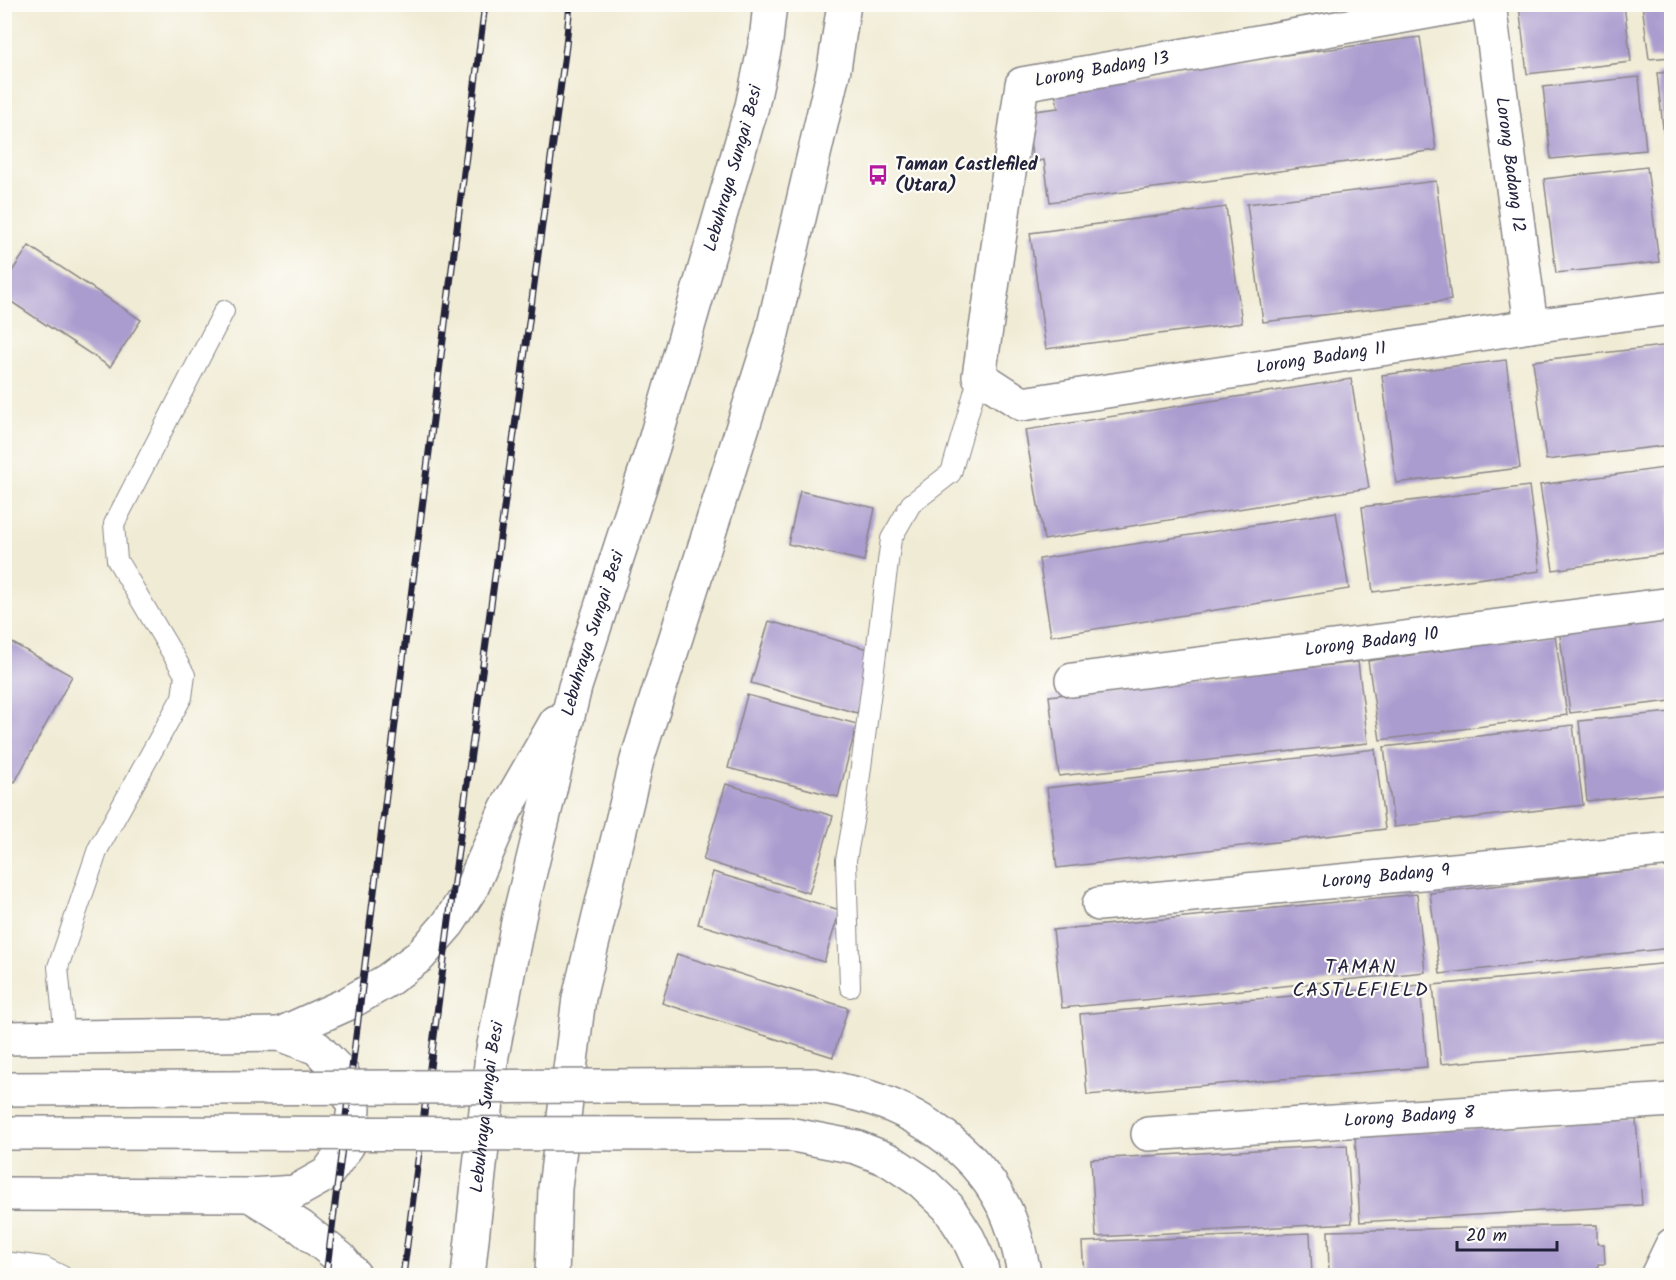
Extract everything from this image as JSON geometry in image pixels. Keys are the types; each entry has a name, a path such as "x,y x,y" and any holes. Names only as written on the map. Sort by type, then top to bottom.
{"main road":[{"name":"Lebuhraya Sungai Besi","path":"468,1275 492,1055 519,917 575,687 654,444 743,141 764,52 770,4"},
{"path":"552,1275 555,1188 579,998 637,760 771,338 834,69 844,4"},
{"name":"Lorong Badang 13","path":"979,376 1022,84 1472,4"},
{"name":"Lorong Badang 12","path":"1489,4 1531,326"},
{"name":"Lorong Badang 11","path":"979,376 1022,404 1531,326 1671,308"},
{"name":"Lorong Badang 10","path":"1072,680 1671,604"},
{"path":"280,1034 347,1004 388,980 420,956 448,924 472,887 506,808 575,687"},
{"name":"Lorong Badang 9","path":"1099,904 1671,849"},
{"path":"4,1038 280,1034 317,1048 343,1075 354,1109 348,1145 327,1174 295,1191 250,1195 4,1194"},
{"path":"4,1089 813,1086 846,1091 885,1103 923,1121 956,1146 982,1173 1004,1206 1025,1275"},
{"name":"Lorong Badang 8","path":"1148,1134 1671,1100"},
{"path":"4,1133 788,1134 856,1147 889,1160 922,1182 948,1207 968,1238 983,1275"},
{"path":"555,1188 571,1275"},
{"path":"250,1195 325,1245 355,1275"},
{"path":"1657,1275 1671,1245"}],"lane":[{"path":"65,1037 58,967 98,849 182,697 185,675 117,560 114,524 224,311"},
{"path":"850,987 846,860 856,805 891,539 911,504 951,473 979,376"},
{"path":"4,1262 45,1267 62,1275"}],"building":[{"path":"1624,4 1631,62 1527,74 1519,5"},
{"path":"1642,4 1671,4 1671,57 1649,59"},
{"path":"1420,37 1436,150 1050,202 1044,160 1033,162 1026,112 1058,108 1054,86"},
{"path":"1671,72 1671,145 1665,146 1657,73"},
{"path":"1639,77 1646,150 1551,159 1543,87"},
{"path":"1647,167 1659,262 1556,273 1544,179"},
{"path":"1436,181 1451,300 1263,322 1247,204"},
{"path":"1226,207 1242,323 1046,349 1030,233"},
{"path":"29,246 141,320 110,367 4,297 4,283"},
{"path":"1671,345 1671,445 1546,460 1533,361"},
{"path":"1506,360 1520,468 1396,483 1382,375"},
{"path":"1351,379 1369,488 1044,540 1025,430"},
{"path":"1671,467 1671,553 1553,570 1540,485"},
{"path":"1529,486 1540,571 1373,592 1362,507"},
{"path":"800,491 875,508 864,561 788,544"},
{"path":"1336,512 1349,589 1051,636 1039,559"},
{"path":"1671,615 1671,701 1570,713 1559,628"},
{"path":"769,621 875,651 857,713 751,683"},
{"path":"1555,635 1567,715 1380,740 1368,661"},
{"path":"7,640 72,676 15,782 4,776 4,644"},
{"path":"1358,662 1368,743 1059,776 1049,696"},
{"path":"747,695 857,724 838,797 728,768"},
{"path":"1671,712 1671,793 1587,801 1579,721"},
{"path":"1573,725 1583,805 1394,827 1384,747"},
{"path":"1375,749 1385,829 1057,868 1047,788"},
{"path":"726,784 833,816 809,893 703,860"},
{"path":"1671,866 1671,948 1440,974 1430,893"},
{"path":"713,872 840,910 824,962 698,924"},
{"path":"1417,894 1425,972 1062,1008 1053,930"},
{"path":"677,954 848,1008 833,1057 662,1003"},
{"path":"1671,963 1671,1043 1441,1064 1433,985"},
{"path":"1420,985 1427,1067 1087,1095 1080,1014"},
{"path":"1636,1119 1642,1205 1360,1222 1355,1136"},
{"path":"1347,1145 1352,1223 1096,1237 1091,1159"},
{"path":"1597,1225 1597,1244 1604,1244 1605,1264 1598,1264 1598,1275 1329,1275 1328,1231"},
{"path":"1310,1233 1312,1275 1084,1275 1082,1242"}],"railway":[{"path":"326,1276 485,4"},
{"path":"403,1276 570,4"}],"place":[{"name":"Taman Castlefiled (Utara)","path":"878,175"}],"district":[{"name":"TAMAN CASTLEFIELD","path":"1361,980"}]}
